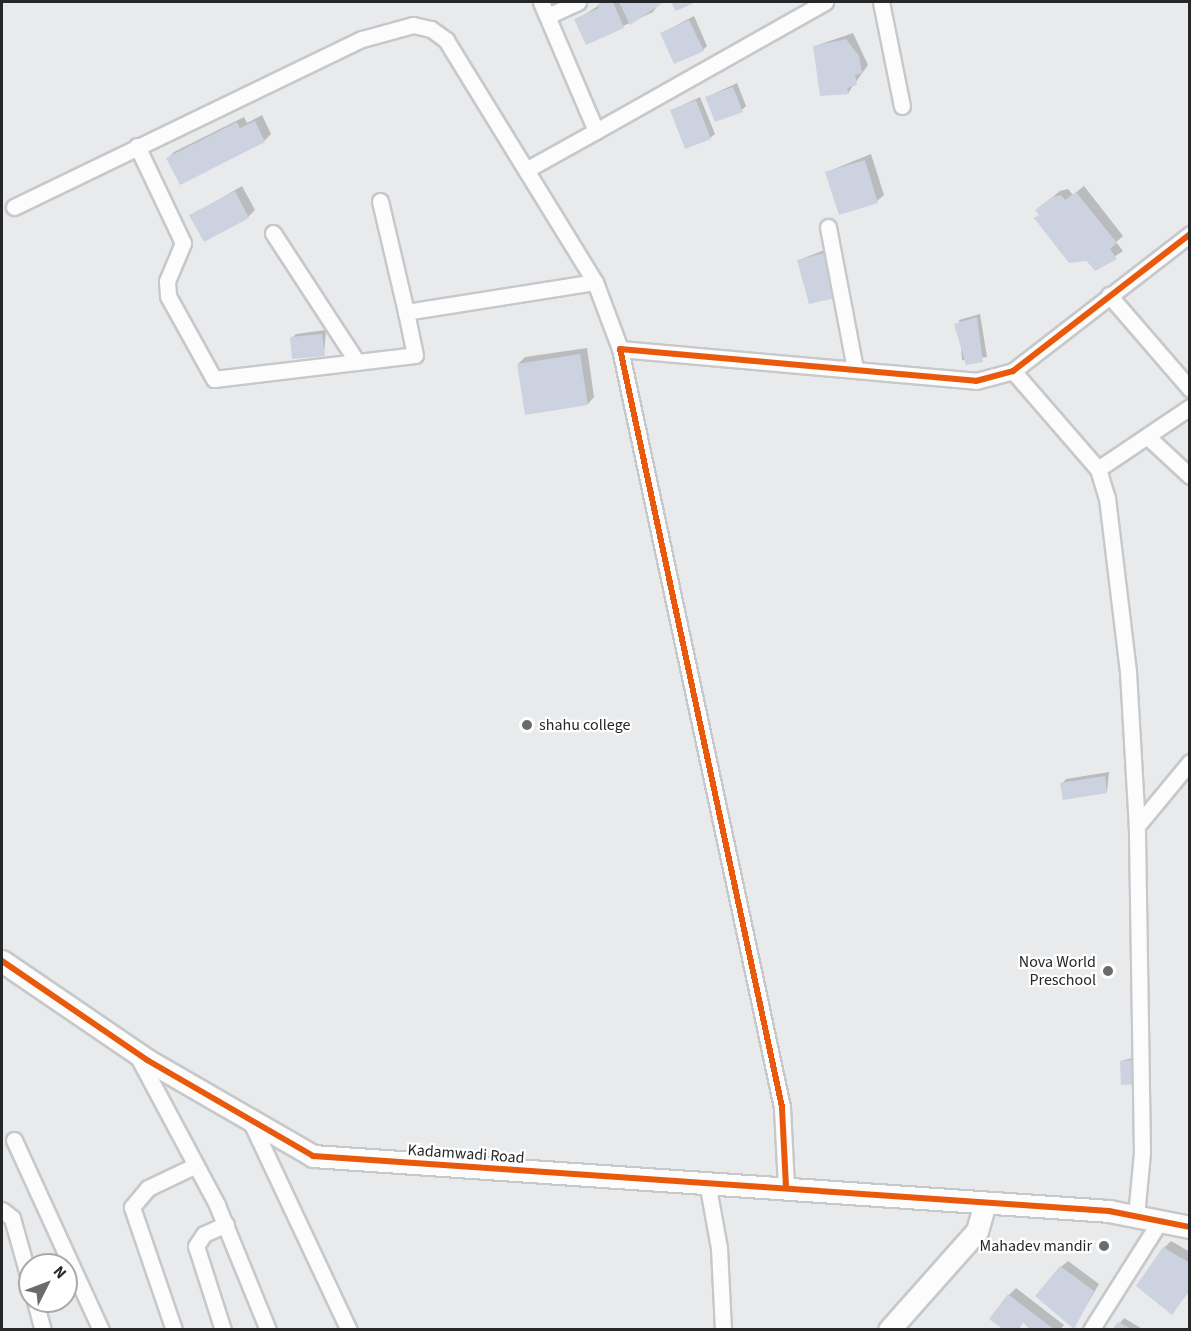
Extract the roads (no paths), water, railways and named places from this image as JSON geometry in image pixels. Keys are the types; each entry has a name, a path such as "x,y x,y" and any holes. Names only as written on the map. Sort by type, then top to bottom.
{"street":[{"path":"541,2 550,15 596,131"},
{"path":"550,15 578,2"},
{"path":"526,170 825,2"},
{"path":"880,2 902,106"},
{"path":"14,207 362,39 412,25 431,29 446,40 595,282 620,349 782,1107 786,1187"},
{"path":"137,146 183,243 167,281 168,296 214,379 415,355 380,201"},
{"path":"828,227 855,369"},
{"path":"273,233 357,362"},
{"path":"620,349 976,381 1013,371 1190,234"},
{"path":"406,312 595,282"},
{"path":"1110,295 1190,389"},
{"path":"1013,371 1098,469 1115,548 1137,826 1142,1152 1136,1216"},
{"path":"1098,469 1150,439 1190,407"},
{"path":"1150,439 1190,476"},
{"path":"1137,826 1190,762"},
{"name":"Kadamwadi Road","path":"2,961 136,1053 314,1156 786,1187 984,1206"},
{"path":"136,1053 226,1224 268,1329"},
{"path":"250,1120 349,1329"},
{"path":"14,1140 101,1329"},
{"path":"174,1329 132,1207 148,1188 194,1166"},
{"path":"707,1182 719,1248 723,1329"},
{"path":"889,1329 977,1231 984,1206 1136,1216 1190,1227"},
{"path":"2,1210 12,1218 22,1253"},
{"path":"1092,1329 1160,1221"},
{"path":"223,1329 195,1246 204,1234 226,1224"},
{"path":"38,1313 43,1329"}],"place":[{"name":"shahu college","path":"527,725"},
{"name":"Nova World Preschool","path":"1108,971"},
{"name":"Mahadev mandir","path":"1104,1246"}]}
